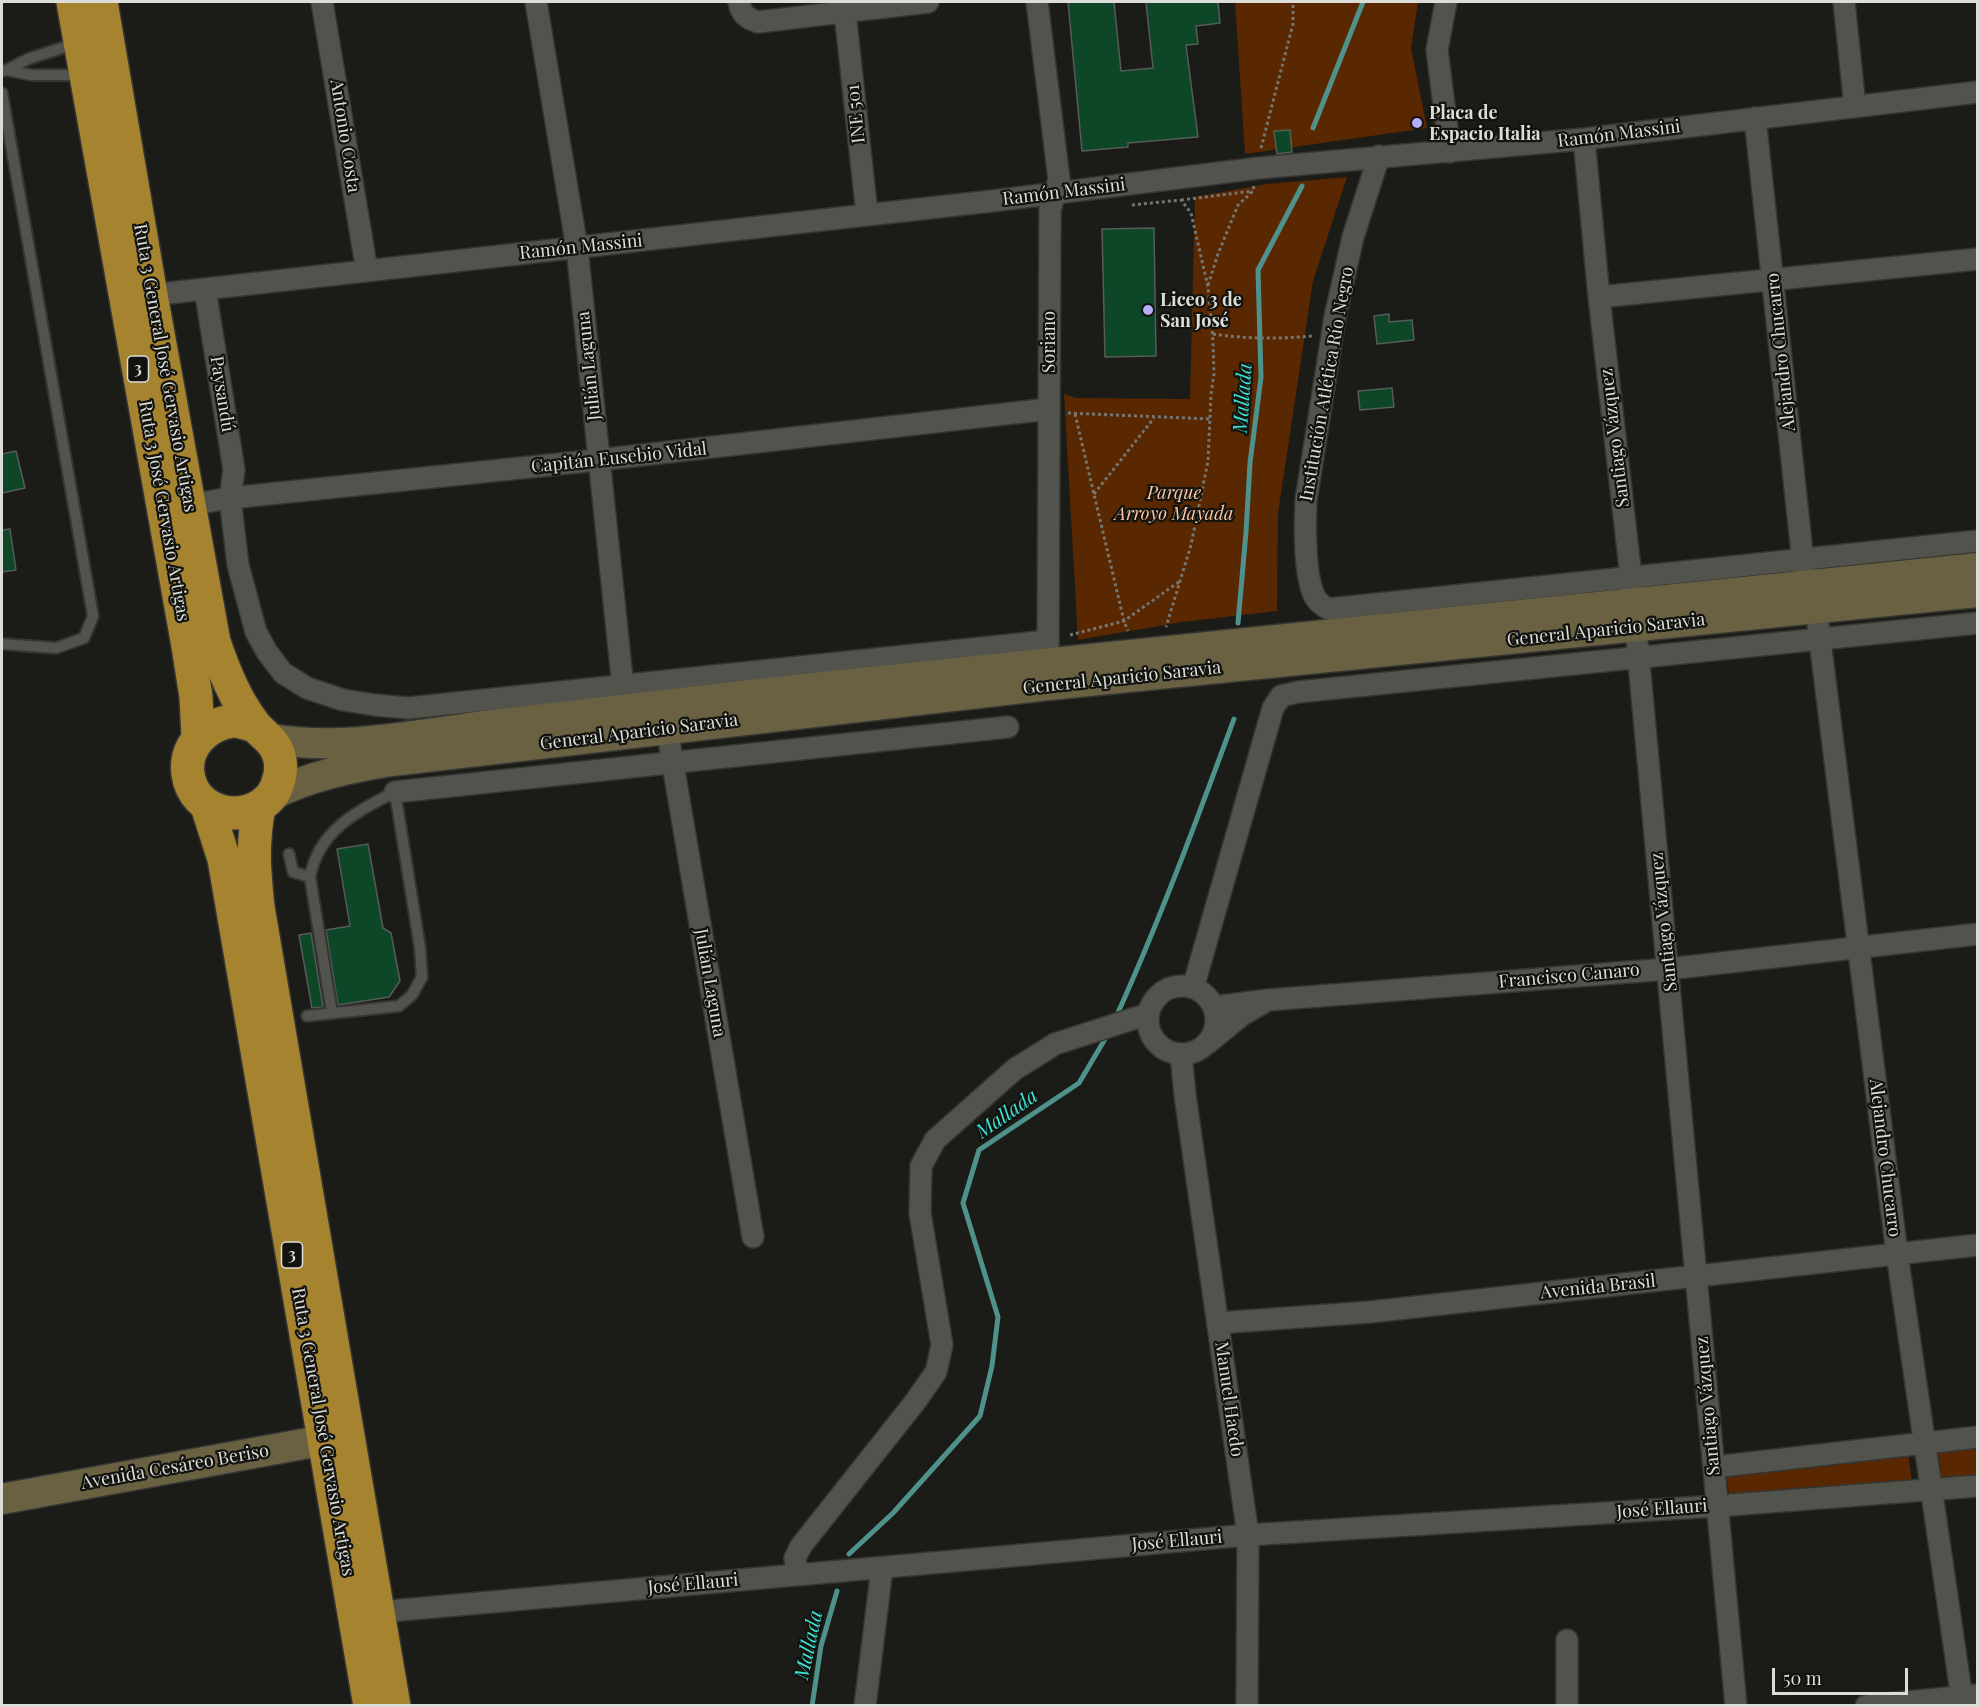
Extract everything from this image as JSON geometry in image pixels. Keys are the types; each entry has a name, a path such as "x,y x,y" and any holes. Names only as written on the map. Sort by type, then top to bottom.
{"highway":[{"name":"Ruta 3 José Gervasio Artigas","path":"73,2 188,646 196,697 198,737"},
{"name":"Ruta 3 General José Gervasio Artigas","path":"101,2 214,642 226,679 263,732"},
{"path":"198,737 214,725 235,721 263,732"},
{"name":"3","path":"263,732 280,757 280,777 266,801"},
{"name":"3","path":"198,737 189,755 188,774 194,792 207,806"},
{"name":"Ruta 3 General José Gervasio Artigas","path":"266,801 253,837 253,867 335,1438 370,1706"},
{"path":"207,806 224,813 242,813 266,801"},
{"name":"Ruta 3 General José Gervasio Artigas","path":"207,806 224,859 335,1438 378,1612 394,1706"}],"main road":[{"name":"General Aparicio Saravia","path":"263,732 299,744 321,745 386,739 625,709 1048,663 1977,568"},
{"name":"General Aparicio Saravia","path":"1808,585 1977,592"},
{"name":"General Aparicio Saravia","path":"266,801 298,782 318,776 625,709 667,729 1048,663"},
{"name":"Avenida Cesáreo Beriso","path":"2,1499 335,1438"}],"street":[{"name":"Antonio Costa","path":"322,2 367,271"},
{"name":"Julián Laguna","path":"536,2 577,248 625,709"},
{"path":"740,6 748,19 758,22 928,2"},
{"name":"Soriano","path":"1037,2 1059,178 1050,210 1048,663"},
{"path":"1446,2 1437,50 1450,152"},
{"path":"1844,2 1855,107"},
{"name":"INE 501","path":"845,13 867,214"},
{"name":"Ramón Massini","path":"151,295 577,248 1259,168 1584,138 1977,92"},
{"name":"Alejandro Chucarro","path":"1755,118 1808,585 1820,640 1897,1254 1931,1488 1967,1699"},
{"name":"Santiago Vázquez","path":"1584,138 1633,603 1736,1706"},
{"name":"Institución Atlética Río Negro","path":"1329,609 1316,600 1311,589 1305,525 1306,500 1333,334 1353,237 1379,156"},
{"path":"1599,297 1977,259"},
{"name":"Paysandú","path":"205,290 234,470 230,498"},
{"name":"Capitán Eusebio Vidal","path":"189,505 230,498 598,460 1049,409"},
{"name":"General Aparicio Saravia","path":"230,498 238,565 256,632 283,673 307,688 343,699 408,708 625,709"},
{"name":"General Aparicio Saravia","path":"1329,609 1633,603 1808,585 1977,541"},
{"name":"General Aparicio Saravia","path":"1193,988 1273,708 1281,696 1298,692 1977,623"},
{"name":"General Aparicio Saravia","path":"395,792 1008,727"},
{"name":"Julián Laguna","path":"667,729 753,1236"},
{"name":"Francisco Canaro","path":"1214,1007 1268,1000 1668,969 1977,934"},
{"path":"797,1575 795,1558 801,1546 936,1372 942,1345 920,1213 921,1166 934,1140 1016,1070 1055,1044 1143,1022 1157,997 1173,987 1193,988 1202,992 1214,1007 1216,1026 1208,1044 1190,1072 1185,1095"},
{"path":"1143,1022 1162,1048 1171,1053 1190,1053 1208,1044 1242,1015 1268,1000"},
{"name":"Manuel Haedo","path":"1181,1054 1248,1535 1246,1706"},
{"name":"Avenida Brasil","path":"1218,1323 1370,1312 1977,1245"},
{"path":"1714,1467 1977,1437"},
{"name":"José Ellauri","path":"378,1612 1248,1535 1718,1506 1977,1486"},
{"path":"865,1706 882,1568"},
{"path":"1567,1640 1567,1706"},
{"path":"1866,1706 1967,1699"}],"lane":[{"path":"4,70 28,59 80,42"},
{"path":"4,70 31,75 86,75"},
{"path":"2,93 93,616 84,638 56,648 2,644"},
{"path":"307,1016 399,1006 412,995 422,977 420,948 395,792 356,812 329,834 312,864 310,877 332,1013"},
{"path":"289,854 292,872 310,877"}],"path":[{"path":"1208,287 1218,254 1238,205 1253,191 1259,168 1259,155 1293,24 1293,2"},
{"path":"1122,206 1253,191"},
{"path":"1160,633 1167,626 1191,545 1208,461 1214,374 1208,287 1191,213 1180,200"},
{"path":"1213,334 1272,339 1333,334"},
{"path":"1049,409 1075,414 1211,419"},
{"path":"1075,414 1124,621 1132,640"},
{"path":"1094,494 1154,418"},
{"path":"1048,663 1124,621 1181,581"}],"green space":[{"path":"1235,2 1418,2 1411,48 1427,128 1245,154"},
{"name":"Parque Arroyo Mayada","path":"1347,177 1313,281 1278,513 1277,611 1182,622 1078,640 1064,394 1076,398 1190,399 1195,197 1267,184"},
{"path":"1977,1444 1977,1475 1941,1477 1937,1449"},
{"path":"1908,1453 1912,1481 1729,1494 1726,1473"}],"building":[{"path":"1068,2 1114,2 1121,71 1153,68 1146,2 1218,2 1220,23 1196,26 1198,44 1186,45 1198,137 1128,143 1128,147 1082,151"},
{"path":"1290,130 1292,152 1277,154 1274,131"},
{"path":"1154,228 1156,356 1105,357 1102,229"},
{"path":"1389,314 1389,322 1412,320 1414,340 1377,344 1374,316"},
{"path":"1392,388 1394,407 1360,410 1358,391"},
{"path":"16,451 25,488 2,493 2,454"},
{"path":"10,529 16,570 2,572 2,530"},
{"path":"368,844 383,928 391,933 400,981 389,997 338,1005 326,930 350,926 337,849"},
{"path":"311,933 323,1007 312,1008 299,935"}],"waterway":[{"name":"Mallada","path":"1313,128 1363,2"},
{"name":"Mallada","path":"1238,623 1250,463 1261,377 1258,270 1302,186"},
{"name":"Mallada","path":"1116,1017 1163,906 1234,719"},
{"name":"Mallada","path":"849,1554 893,1513 980,1416 992,1366 998,1317 963,1203 979,1150 1079,1083 1108,1034"},
{"name":"Mallada","path":"812,1706 821,1646 837,1591"}],"place":[{"name":"Placa de Espacio Italia","path":"1417,123"},
{"name":"Liceo 3 de San José","path":"1148,310"}]}
